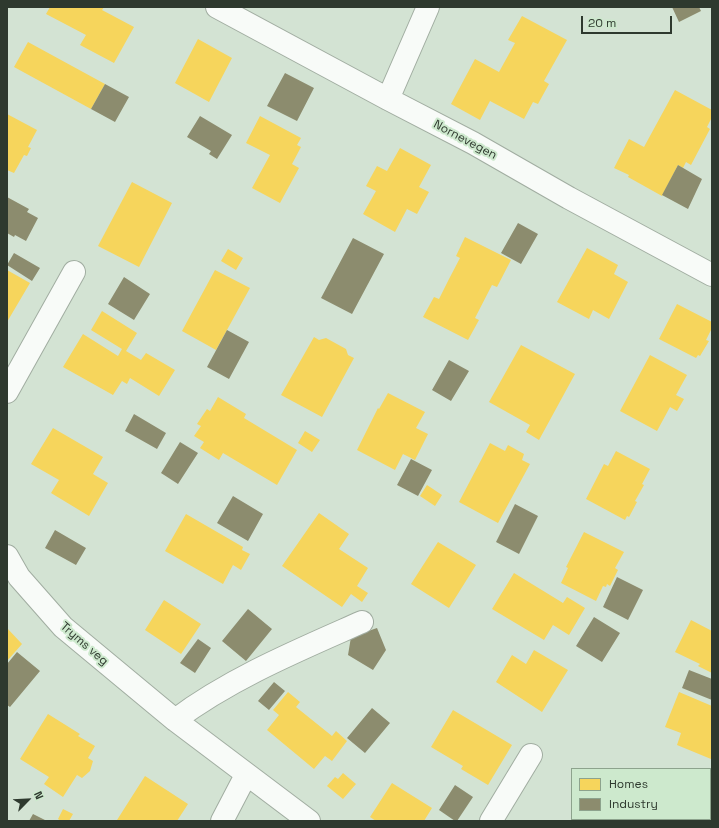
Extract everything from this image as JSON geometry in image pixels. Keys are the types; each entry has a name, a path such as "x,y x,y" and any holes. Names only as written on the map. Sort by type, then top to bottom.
{"street":[{"name":"Nornevegen","path":"217,7 473,143 569,198 712,275"},
{"path":"388,99 428,7"},
{"path":"7,392 74,272"},
{"name":"Tryms veg","path":"7,556 18,577 63,627 176,720 246,775 309,821"},
{"path":"176,720 196,704 276,661 362,622"},
{"path":"491,821 531,755"},
{"path":"222,821 246,775"}],"building: Homes":[{"path":"50,7 104,7 102,10 134,27 114,63 80,45 86,35 46,14"},
{"path":"522,16 567,40 544,81 549,84 538,104 533,102 524,119 490,101 480,120 451,104 475,59 499,72 515,43 508,40"},
{"path":"198,39 232,58 209,102 175,83"},
{"path":"28,42 105,84 91,109 14,67"},
{"path":"675,90 712,110 712,117 707,127 710,129 691,165 686,162 683,168 678,165 662,196 628,177 629,175 614,168 629,139 644,147"},
{"path":"7,114 37,130 28,147 31,148 27,156 24,155 14,173 7,170"},
{"path":"260,116 301,138 297,145 301,147 292,164 299,168 280,203 252,188 270,155 246,143"},
{"path":"400,148 431,165 419,187 429,192 417,214 407,209 395,232 363,214 376,191 366,186 377,166 387,171"},
{"path":"132,182 172,203 139,267 98,246"},
{"path":"465,237 511,260 497,287 492,285 475,318 479,320 468,340 423,317 434,297 439,299 460,258 456,256"},
{"path":"587,248 618,265 614,274 628,282 609,319 593,310 589,319 557,302"},
{"path":"228,249 243,258 236,270 221,261"},
{"path":"7,270 30,283 7,322"},
{"path":"215,270 250,288 216,350 182,331"},
{"path":"677,304 712,322 712,328 706,340 709,341 700,356 698,355 696,358 659,339"},
{"path":"102,311 137,333 126,351 141,360 146,353 175,370 159,396 130,378 127,384 122,381 113,395 63,367 83,334 118,356 122,349 91,330"},
{"path":"314,337 319,340 326,338 346,349 348,355 354,358 322,417 281,395"},
{"path":"521,345 575,374 539,440 526,432 530,425 489,402"},
{"path":"650,355 687,375 676,395 684,399 677,411 670,407 657,431 620,411"},
{"path":"388,393 425,412 416,428 428,434 415,460 403,454 395,470 357,450 378,408 379,409"},
{"path":"218,397 246,414 244,418 297,450 277,485 223,453 219,460 200,448 204,442 194,436 201,426 197,424 207,409 210,411"},
{"path":"53,428 103,457 93,474 108,483 89,516 51,493 59,480 31,464"},
{"path":"305,431 320,440 312,452 298,443"},
{"path":"490,443 505,451 508,445 524,454 522,460 530,464 498,523 459,502"},
{"path":"616,451 650,469 642,484 644,485 635,501 637,502 629,517 627,516 625,520 586,499 604,464 608,466"},
{"path":"427,485 442,495 435,506 420,496"},
{"path":"319,513 349,534 339,549 368,568 357,586 368,593 362,602 351,594 342,607 282,566"},
{"path":"186,514 243,547 242,550 250,554 241,570 233,565 223,584 165,551"},
{"path":"584,532 624,552 615,568 618,570 610,586 607,584 606,587 603,586 596,601 561,583 568,568 566,567"},
{"path":"438,542 476,565 449,608 411,584"},
{"path":"514,573 563,603 567,597 585,608 569,635 553,625 544,640 492,609"},
{"path":"164,600 201,624 181,654 145,630"},
{"path":"691,620 712,631 712,673 698,666 700,664 675,652"},
{"path":"7,628 22,644 7,661"},
{"path":"534,650 568,670 542,712 496,682 512,655 526,664"},
{"path":"288,692 300,702 296,707 332,736 336,731 347,741 332,761 325,756 314,769 267,730 279,715 273,710"},
{"path":"679,692 712,706 711,759 677,745 681,733 665,727"},
{"path":"453,710 512,745 488,785 461,769 463,766 431,747"},
{"path":"48,714 80,734 78,736 95,746 88,758 93,761 90,771 82,778 77,775 63,797 44,784 49,777 20,759"},
{"path":"343,773 356,784 343,799 327,786 335,777 338,779"},
{"path":"145,776 188,804 177,821 117,820"},
{"path":"392,783 432,808 424,821 376,821 370,817"},
{"path":"63,809 73,814 69,821 61,821 58,819"},
{"path":"675,820 677,821 631,821"}],"building: Industry":[{"path":"672,7 699,7 701,11 679,22"},
{"path":"285,73 314,88 297,121 267,106"},
{"path":"105,84 129,97 115,122 91,109"},
{"path":"200,116 232,135 217,159 209,154 211,151 187,137"},
{"path":"678,165 702,179 688,209 662,195"},
{"path":"7,197 29,209 27,212 38,218 26,241 15,235 14,237 7,233"},
{"path":"518,223 538,234 521,264 501,253"},
{"path":"353,238 384,254 352,314 321,298"},
{"path":"14,253 40,268 32,281 7,265"},
{"path":"124,277 150,294 134,320 108,304"},
{"path":"227,330 249,342 229,379 207,367"},
{"path":"449,360 469,371 451,401 432,390"},
{"path":"134,414 166,433 157,449 125,431"},
{"path":"180,442 198,453 178,484 161,473"},
{"path":"411,459 432,470 418,496 397,485"},
{"path":"233,496 263,514 248,541 217,523"},
{"path":"515,504 538,516 519,554 496,542"},
{"path":"55,530 86,548 76,565 45,548"},
{"path":"617,577 643,590 628,620 603,607"},
{"path":"248,609 272,629 246,661 222,641"},
{"path":"594,617 620,633 602,662 576,646"},
{"path":"377,628 386,650 373,670 348,655 351,637"},
{"path":"198,639 211,648 195,673 180,663"},
{"path":"17,652 40,671 10,707 7,705 7,664"},
{"path":"689,670 712,679 712,700 682,688"},
{"path":"274,682 285,691 269,710 258,701"},
{"path":"372,708 390,723 365,753 347,738"},
{"path":"455,785 473,797 457,821 439,810"},
{"path":"712,808 712,821 700,821 711,820"},
{"path":"33,814 47,821 29,821"}]}
